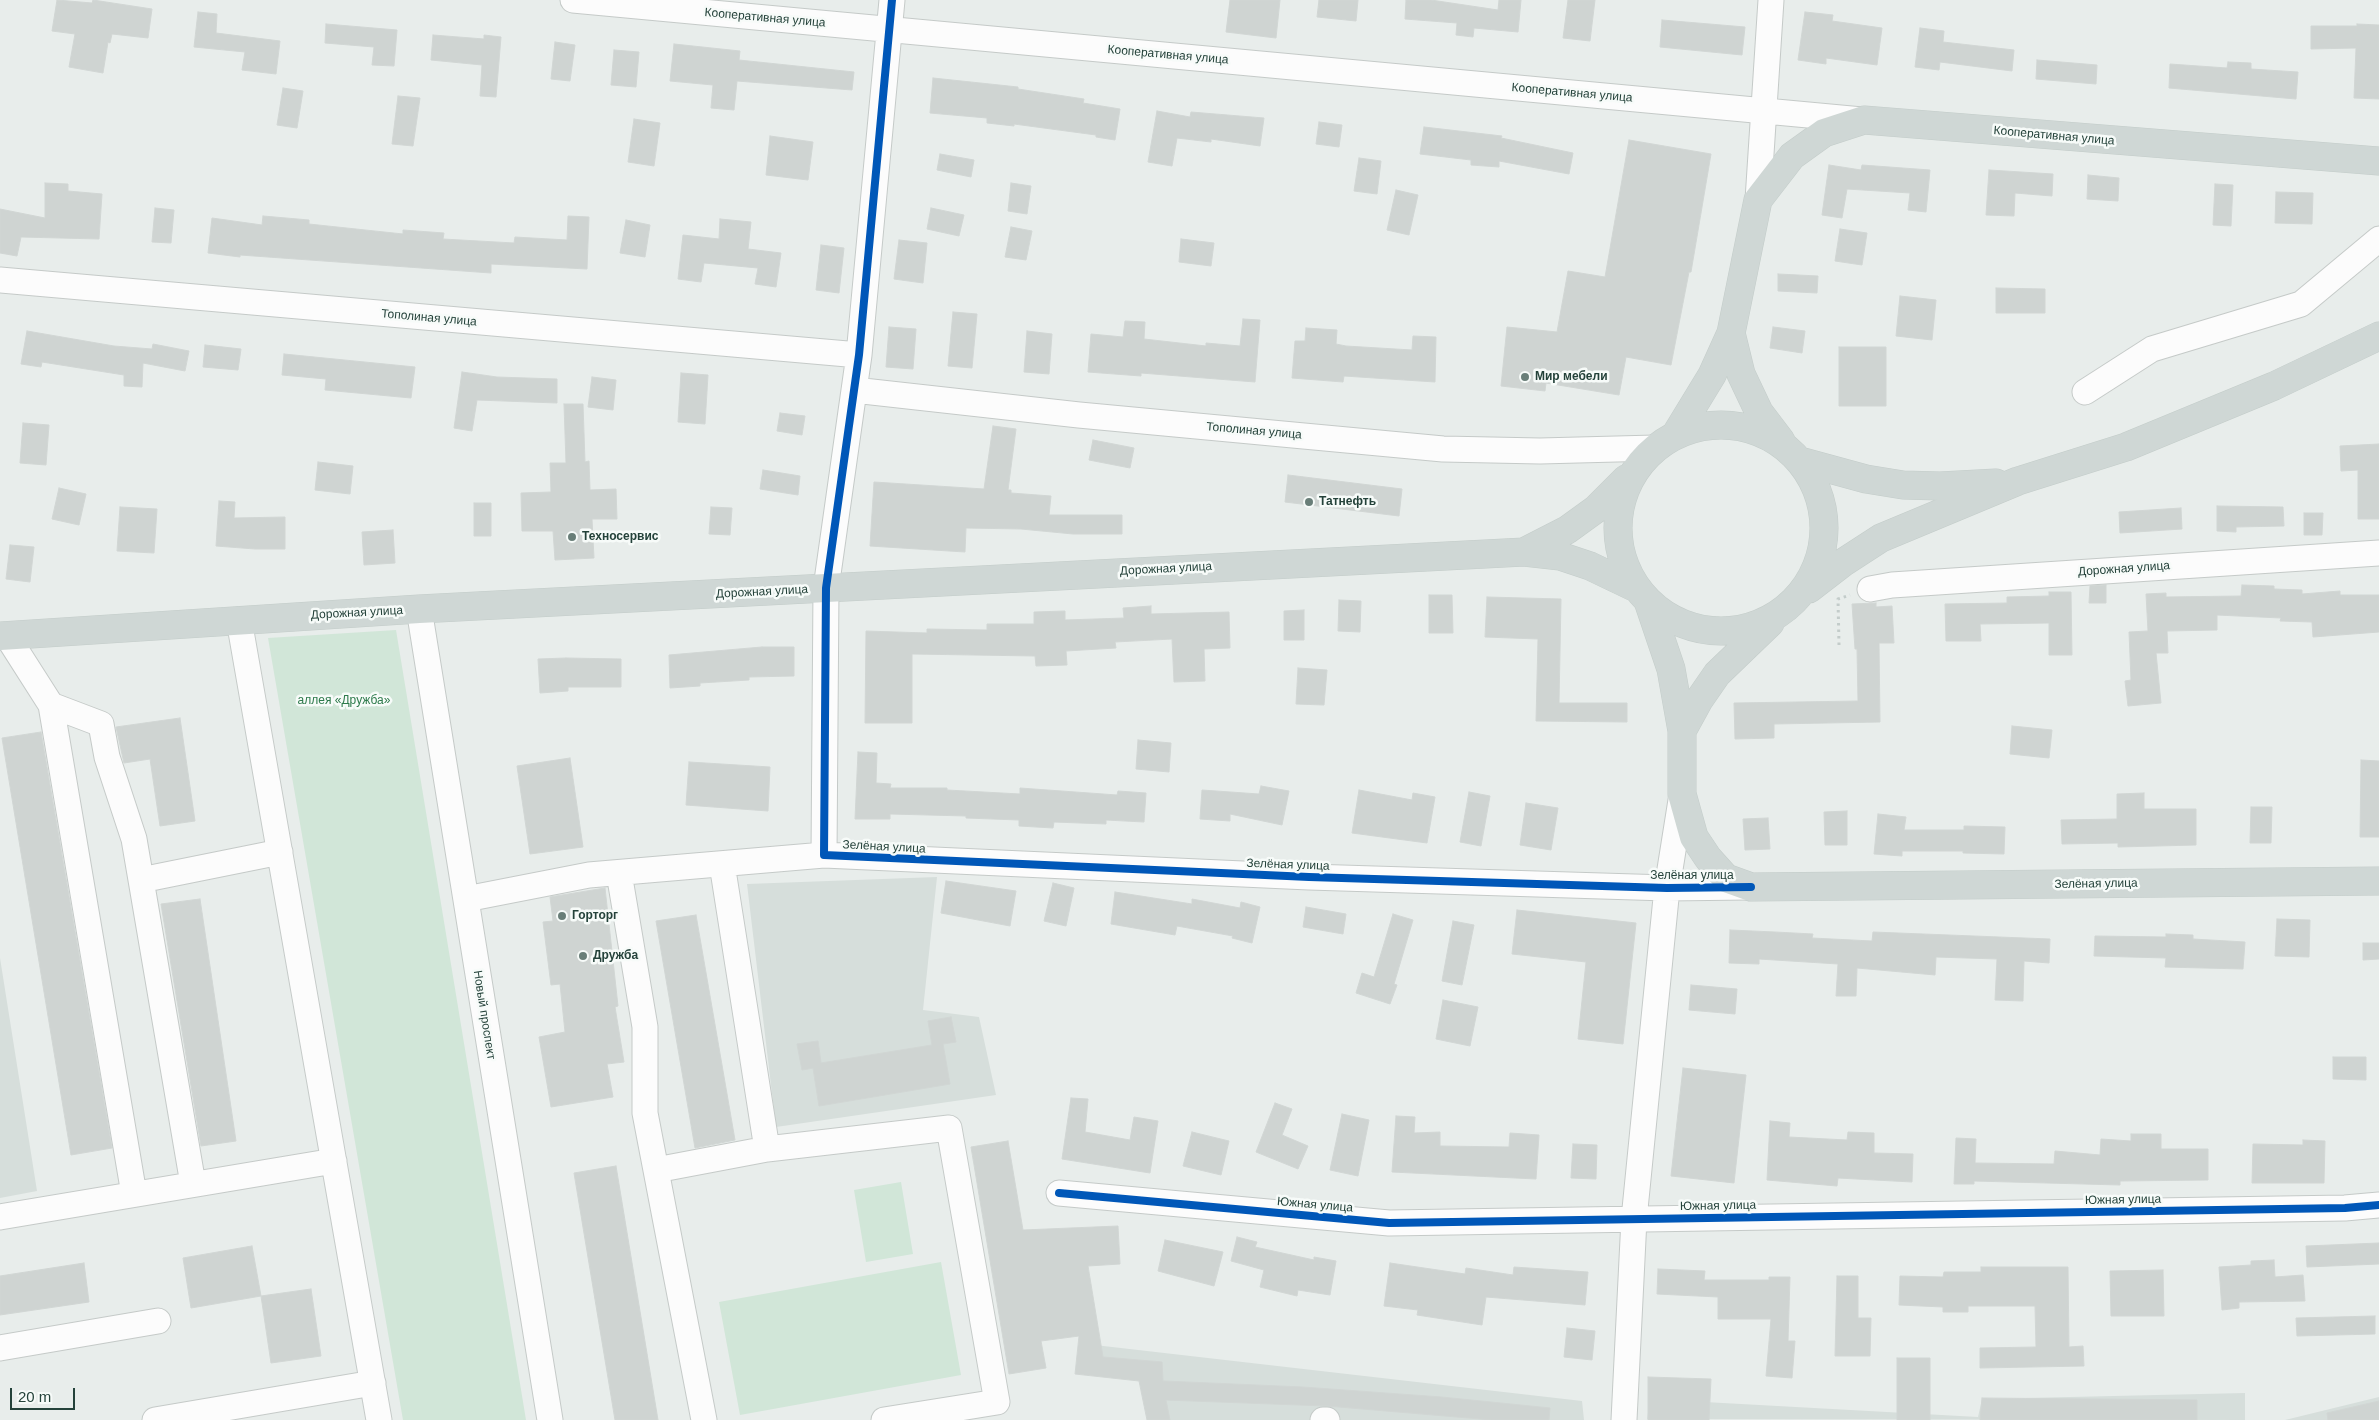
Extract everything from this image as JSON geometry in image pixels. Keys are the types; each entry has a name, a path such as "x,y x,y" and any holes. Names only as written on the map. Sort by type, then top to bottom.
{"main road":[{"name":"Кооперативная улица","path":"1758,200 1792,156 1824,133 1864,120 2379,162"},
{"path":"1524,552 1567,530 1596,509 1665,441 1712,375 1731,333 1758,200"},
{"path":"1633,473 1620,504 1618,538 1627,572 1642,594 1662,613 1683,625 1707,631 1731,632 1754,626 1788,607 1813,578 1822,554 1825,530 1823,505 1817,489 1792,453 1759,412 1741,374 1731,333"},
{"path":"1682,731 1699,700 1717,674 1788,607 1844,562 1882,538 2018,481 2134,443 2274,386 2379,336"},
{"path":"1665,441 1703,426 1731,425 1758,431 1792,453 1866,479 1903,485 1940,486 2018,481"},
{"path":"1524,552 1560,556 1590,566 1642,594 1671,669 1682,731 1682,794 1694,837 1708,858 1726,878 1751,887"},
{"name":"Дорожная улица","path":"3,636 419,609 1524,552"},
{"name":"Зелёная улица","path":"1751,887 2379,881"}],"street":[{"name":"Кооперативная улица","path":"573,0 1864,120"},
{"path":"824,855 826,588 859,355 892,0"},
{"path":"1758,200 1771,0"},
{"path":"2085,392 2152,349 2301,304 2379,239"},
{"name":"Тополиная улица","path":"0,280 859,355"},
{"name":"Тополиная улица","path":"854,390 1079,415 1442,449 1540,451 1665,441"},
{"name":"Дорожная улица","path":"1870,589 1902,585 2379,553"},
{"name":"Новый проспект","path":"419,609 550,1420"},
{"path":"239,620 379,1420"},
{"path":"3,636 51,705 134,1194"},
{"path":"51,705 101,724 107,757 134,839 193,1184"},
{"path":"1624,1420 1634,1219 1667,888 1682,794"},
{"path":"141,880 280,852"},
{"name":"Зелёная улица","path":"466,899 589,875 824,855 1309,877 1667,888 1751,887"},
{"path":"722,864 767,1149"},
{"path":"619,873 645,1028 645,1113 704,1420"},
{"path":"656,1170 767,1149 949,1128 997,1402 884,1420"},
{"path":"0,1217 334,1160"},
{"name":"Южная улица","path":"1059,1193 1389,1223 2345,1208 2379,1205"},
{"path":"0,1348 158,1321"},
{"path":"155,1420 221,1414 373,1384"}],"path":[{"path":"1839,645 1838,599 1870,589"}],"shaded area":[{"path":"937,877 923,1010 979,1017 996,1095 776,1127 747,884"},
{"path":"0,958 37,1191 0,1198"},
{"path":"1086,1344 1582,1401 1584,1420 1150,1420 1144,1379 1080,1368"},
{"path":"2245,1393 2245,1420 1647,1419 1650,1399 1978,1417 1982,1399"},
{"path":"2379,1397 2379,1420 2285,1420"}],"green space":[{"name":"аллея «Дружба»","path":"396,630 526,1420 403,1420 268,638"},
{"path":"901,1182 913,1254 866,1262 854,1190"},
{"path":"941,1262 961,1375 740,1415 719,1302"}],"building":[{"path":"57,0 92,3 93,0 152,9 148,38 112,34 110,43 108,42 103,73 69,67 75,34 52,31"},
{"path":"1230,0 1280,0 1276,38 1226,32"},
{"path":"1319,0 1358,0 1356,21 1317,17"},
{"path":"1406,0 1431,0 1498,10 1499,0 1521,0 1518,32 1474,28 1473,37 1456,35 1457,23 1405,19"},
{"path":"1568,0 1595,0 1590,41 1563,38"},
{"path":"198,12 217,14 216,33 280,41 276,74 242,70 245,52 194,47"},
{"path":"1805,12 1833,15 1832,21 1882,28 1877,65 1826,58 1826,64 1798,60"},
{"path":"1662,20 1745,27 1742,55 1660,47"},
{"path":"326,24 397,30 394,66 372,65 374,47 325,43"},
{"path":"2357,24 2379,25 2379,99 2354,98 2356,48 2311,49 2311,26 2357,26"},
{"path":"1920,28 1944,31 1943,42 2014,50 2012,71 1940,62 1939,70 1915,67"},
{"path":"433,35 484,39 484,35 501,37 496,97 480,96 482,65 431,60"},
{"path":"555,42 575,45 570,81 551,79"},
{"path":"674,44 740,51 739,60 854,72 852,90 737,81 734,110 711,108 713,85 670,81"},
{"path":"614,50 639,52 636,87 611,85"},
{"path":"2037,60 2097,65 2096,84 2036,79"},
{"path":"2228,62 2251,63 2251,69 2298,72 2296,99 2169,88 2170,64 2227,68"},
{"path":"933,78 1018,87 1018,89 1084,99 1083,103 1120,109 1115,140 1096,137 1096,135 1014,124 1014,126 987,123 987,118 930,113"},
{"path":"283,88 303,91 297,128 277,125"},
{"path":"398,96 420,98 413,146 392,144"},
{"path":"1157,111 1190,117 1191,112 1264,118 1260,146 1211,139 1211,142 1177,138 1172,166 1148,162"},
{"path":"634,119 660,123 654,166 628,162"},
{"path":"1319,122 1342,125 1339,147 1316,144"},
{"path":"1424,127 1502,136 1501,138 1573,153 1569,174 1499,161 1499,167 1471,165 1471,160 1420,154"},
{"path":"770,136 813,142 808,180 766,175"},
{"path":"1629,140 1711,154 1691,272 1689,272 1671,365 1626,357 1619,395 1546,383 1545,391 1501,386 1507,327 1557,332 1568,271 1605,277"},
{"path":"940,154 974,160 971,177 937,170"},
{"path":"1359,158 1381,161 1377,194 1354,191"},
{"path":"1829,165 1861,170 1862,165 1930,170 1926,212 1908,210 1910,193 1847,189 1842,218 1822,215"},
{"path":"1989,170 2053,174 2052,196 2015,193 2014,216 1986,215"},
{"path":"2088,175 2119,178 2118,201 2087,199"},
{"path":"45,183 68,184 68,191 102,194 99,239 21,237 17,256 0,253 0,209 45,218"},
{"path":"1011,183 1031,186 1027,214 1008,211"},
{"path":"2215,184 2233,185 2231,226 2213,225"},
{"path":"1396,190 1418,195 1409,235 1387,230"},
{"path":"2276,192 2313,193 2312,224 2275,223"},
{"path":"155,208 174,210 171,243 152,242"},
{"path":"931,208 964,215 959,236 927,229"},
{"path":"263,216 309,220 309,224 403,234 403,230 444,233 443,239 514,243 515,237 567,240 568,216 589,217 587,269 491,264 491,273 240,255 240,257 208,253 212,218 262,225"},
{"path":"720,219 751,222 748,249 781,253 776,287 755,284 758,268 704,263 701,282 678,279 683,235 719,239"},
{"path":"626,220 650,225 645,257 620,253"},
{"path":"1011,227 1032,231 1026,260 1005,257"},
{"path":"1840,229 1867,233 1862,265 1835,261"},
{"path":"1181,239 1214,243 1211,266 1179,262"},
{"path":"899,240 927,243 923,283 894,279"},
{"path":"821,245 844,248 839,293 816,290"},
{"path":"1778,274 1818,276 1817,293 1778,291"},
{"path":"1996,288 2045,289 2045,313 1996,313"},
{"path":"1900,296 1936,300 1932,340 1896,336"},
{"path":"953,312 977,314 972,368 948,366"},
{"path":"1243,319 1260,320 1255,382 1141,373 1141,376 1088,372 1091,334 1123,337 1125,321 1145,322 1144,339 1206,346 1206,343 1240,346"},
{"path":"889,327 916,329 913,369 886,367"},
{"path":"1773,327 1805,331 1802,353 1770,348"},
{"path":"1306,328 1337,330 1336,344 1346,346 1412,350 1413,336 1436,337 1435,382 1344,376 1343,382 1292,378 1295,341 1305,341"},
{"path":"27,331 114,346 152,349 153,344 189,351 185,371 143,363 142,387 124,386 124,375 42,362 41,367 21,364"},
{"path":"1027,331 1052,334 1049,374 1024,372"},
{"path":"205,345 241,349 238,370 203,367"},
{"path":"1839,347 1886,347 1886,406 1839,406"},
{"path":"284,354 415,367 411,398 325,390 326,379 282,375"},
{"path":"462,372 497,377 557,379 557,403 477,400 472,431 454,428"},
{"path":"681,373 708,375 705,424 678,422"},
{"path":"592,377 616,380 613,410 588,407"},
{"path":"564,404 583,404 585,462 589,461 590,490 616,489 617,519 592,519 594,558 555,560 553,531 522,531 521,493 551,492 550,463 566,463"},
{"path":"780,413 805,416 802,435 777,431"},
{"path":"23,423 49,425 46,465 20,463"},
{"path":"993,426 1016,429 1008,490 1011,490 1011,493 1051,496 1049,515 1122,515 1122,534 1073,534 1021,529 966,528 965,552 870,546 874,482 984,489"},
{"path":"1093,440 1134,448 1130,468 1089,460"},
{"path":"2379,444 2379,519 2358,519 2358,470 2341,471 2340,446"},
{"path":"318,462 353,466 350,494 315,490"},
{"path":"763,470 800,476 798,495 760,489"},
{"path":"1288,475 1402,489 1399,516 1285,502"},
{"path":"59,488 86,494 79,525 52,519"},
{"path":"219,501 235,502 234,518 285,517 285,549 216,546"},
{"path":"474,503 491,503 491,536 474,536"},
{"path":"2217,506 2283,507 2284,526 2236,527 2236,532 2217,531"},
{"path":"120,507 157,509 154,553 117,551"},
{"path":"711,507 732,508 730,535 709,534"},
{"path":"2181,508 2182,529 2120,533 2119,512"},
{"path":"2304,513 2323,513 2322,535 2304,535"},
{"path":"393,530 395,563 364,565 362,532"},
{"path":"10,545 34,547 30,582 6,579"},
{"path":"2106,585 2106,603 2089,603 2090,586"},
{"path":"2242,585 2274,586 2274,589 2302,590 2302,594 2340,591 2340,595 2379,595 2379,632 2313,637 2312,622 2280,621 2281,618 2217,615 2217,630 2167,631 2168,653 2156,653 2161,703 2128,706 2125,681 2131,680 2129,632 2148,631 2146,594 2166,593 2166,597 2241,596"},
{"path":"2049,592 2071,592 2072,655 2049,655 2049,623 1980,624 1981,641 1946,641 1945,604 2007,603 2007,597 2049,596"},
{"path":"1429,595 1452,595 1453,633 1429,633"},
{"path":"1487,597 1561,599 1559,703 1627,703 1627,722 1536,721 1538,639 1485,637"},
{"path":"1339,600 1361,601 1360,632 1338,631"},
{"path":"1876,603 1876,607 1892,606 1894,643 1879,643 1880,722 1774,724 1774,738 1735,739 1734,703 1858,701 1857,649 1855,649 1852,604"},
{"path":"1151,606 1151,614 1229,612 1230,648 1204,649 1205,681 1174,682 1172,639 1115,642 1116,648 1066,651 1067,665 1036,666 1035,656 912,654 912,723 865,723 866,631 927,633 927,629 987,630 987,624 1034,624 1034,612 1065,611 1065,620 1124,618 1123,608"},
{"path":"1304,610 1304,640 1284,640 1284,611"},
{"path":"762,647 794,647 794,676 749,677 749,680 700,683 700,686 670,688 669,655"},
{"path":"538,659 621,659 621,687 568,687 568,691 540,693"},
{"path":"1298,668 1327,670 1324,705 1296,704"},
{"path":"180,718 195,821 160,826 150,759 124,763 116,727"},
{"path":"2012,726 2052,730 2049,758 2010,754"},
{"path":"41,732 112,1148 71,1155 2,738"},
{"path":"1138,740 1171,743 1169,772 1136,769"},
{"path":"858,752 877,753 876,783 891,784 890,788 947,788 947,790 1020,794 1020,788 1117,795 1118,791 1146,793 1144,822 1106,820 1106,824 1054,822 1053,828 1019,826 1019,820 966,818 966,816 890,814 890,819 855,819"},
{"path":"570,758 583,847 530,854 517,766"},
{"path":"2361,760 2379,761 2379,837 2360,837"},
{"path":"689,762 770,767 768,811 686,805"},
{"path":"1261,786 1289,791 1282,825 1230,814 1230,821 1200,819 1202,790 1259,794"},
{"path":"1359,790 1412,800 1413,793 1435,797 1427,843 1352,833"},
{"path":"1469,792 1490,796 1481,846 1460,842"},
{"path":"2144,793 2144,809 2196,809 2196,845 2118,847 2118,843 2062,844 2061,820 2117,819 2117,794"},
{"path":"1526,803 1558,808 1551,850 1520,845"},
{"path":"2251,807 2272,807 2271,843 2250,843"},
{"path":"1847,811 1847,845 1825,845 1824,812"},
{"path":"1878,814 1906,817 1904,830 1964,830 1964,826 2005,827 2004,854 1963,853 1963,851 1902,851 1902,856 1874,854"},
{"path":"1768,818 1770,849 1745,850 1743,819"},
{"path":"946,881 1016,891 1010,926 941,913"},
{"path":"1053,883 1074,888 1066,926 1044,921"},
{"path":"605,888 618,1006 615,1007 624,1062 607,1064 613,1097 551,1107 539,1037 565,1032 560,984 551,985 543,922 553,921 550,897"},
{"path":"1115,892 1192,904 1192,899 1240,908 1241,902 1260,907 1252,943 1232,938 1233,936 1177,926 1175,935 1111,924"},
{"path":"200,899 236,1141 201,1146 161,904"},
{"path":"1306,907 1346,914 1343,934 1303,927"},
{"path":"1517,910 1636,923 1623,1044 1578,1039 1586,962 1512,954"},
{"path":"1393,914 1413,920 1394,984 1397,985 1390,1004 1356,993 1362,973 1374,977"},
{"path":"696,915 735,1140 695,1148 656,921"},
{"path":"2277,919 2310,920 2309,957 2275,956"},
{"path":"1453,921 1474,925 1462,985 1442,981"},
{"path":"1730,930 1813,934 1812,938 1872,941 1873,932 2050,939 2049,963 2024,961 2023,1001 1995,1000 1997,959 1936,957 1935,975 1857,968 1856,996 1836,996 1838,964 1759,959 1759,964 1729,963"},
{"path":"2166,934 2193,935 2193,939 2245,942 2243,969 2165,967 2166,958 2094,956 2095,936 2166,937"},
{"path":"2363,943 2379,943 2379,959 2363,960"},
{"path":"1691,985 1737,989 1735,1014 1689,1010"},
{"path":"1443,1000 1478,1007 1470,1046 1436,1039"},
{"path":"951,1017 956,1042 943,1044 950,1084 819,1106 813,1068 802,1070 797,1044 818,1041 821,1063 932,1045 928,1021"},
{"path":"2333,1057 2366,1057 2366,1080 2333,1079"},
{"path":"1683,1068 1746,1075 1734,1183 1671,1176"},
{"path":"1071,1098 1088,1099 1085,1132 1130,1140 1134,1117 1158,1121 1150,1173 1062,1159"},
{"path":"1275,1103 1292,1109 1282,1135 1308,1146 1298,1169 1256,1152"},
{"path":"1342,1114 1369,1120 1358,1176 1330,1170"},
{"path":"1396,1116 1415,1117 1414,1133 1440,1132 1440,1146 1509,1147 1510,1133 1539,1135 1536,1179 1392,1172"},
{"path":"1770,1121 1790,1123 1789,1137 1847,1140 1848,1132 1874,1133 1874,1153 1913,1154 1912,1182 1838,1178 1837,1186 1767,1180"},
{"path":"1192,1132 1229,1141 1221,1175 1183,1166"},
{"path":"2131,1134 2161,1134 2161,1149 2208,1149 2208,1180 2120,1181 2120,1185 1974,1181 1974,1184 1954,1184 1956,1138 1976,1139 1975,1163 2054,1164 2055,1151 2100,1155 2101,1139 2131,1141"},
{"path":"2303,1140 2325,1141 2324,1183 2252,1183 2253,1144 2303,1145"},
{"path":"1008,1141 1023,1230 1118,1226 1120,1264 1088,1266 1103,1357 1162,1362 1163,1381 1302,1387 1441,1397 1550,1408 1549,1420 1492,1420 1327,1406 1166,1400 1170,1420 1147,1420 1139,1381 1075,1374 1079,1336 1041,1341 1046,1368 1009,1374 971,1147"},
{"path":"1573,1144 1597,1145 1596,1179 1571,1178"},
{"path":"616,1166 658,1420 615,1420 574,1173"},
{"path":"1237,1237 1257,1242 1255,1247 1314,1260 1314,1257 1336,1261 1330,1295 1298,1290 1297,1296 1260,1287 1264,1270 1231,1261"},
{"path":"1165,1240 1223,1252 1214,1286 1158,1271"},
{"path":"2379,1243 2379,1264 2307,1267 2306,1246"},
{"path":"252,1246 261,1296 191,1308 183,1258"},
{"path":"2274,1260 2275,1277 2303,1275 2305,1301 2239,1302 2239,1308 2222,1310 2219,1267 2251,1265 2251,1261"},
{"path":"84,1263 89,1302 0,1315 0,1276"},
{"path":"1390,1263 1465,1274 1466,1268 1513,1275 1514,1267 1588,1272 1585,1305 1486,1297 1482,1325 1417,1315 1418,1310 1384,1306"},
{"path":"1981,1267 2068,1267 2069,1347 2083,1346 2084,1366 1980,1368 1980,1348 2036,1347 2035,1306 1968,1306 1968,1312 1943,1312 1943,1307 1899,1305 1900,1276 1943,1277 1944,1272 1981,1272"},
{"path":"1658,1269 1705,1271 1704,1280 1769,1280 1769,1277 1790,1277 1788,1341 1795,1341 1792,1378 1766,1376 1771,1319 1718,1319 1718,1297 1657,1294"},
{"path":"2163,1270 2164,1316 2111,1316 2110,1271"},
{"path":"1837,1276 1858,1276 1858,1318 1871,1318 1870,1356 1835,1356"},
{"path":"311,1289 321,1356 271,1363 261,1296"},
{"path":"2375,1316 2375,1334 2297,1336 2296,1318"},
{"path":"1567,1328 1595,1331 1592,1360 1564,1357"},
{"path":"1897,1358 1930,1358 1930,1420 1897,1420"},
{"path":"1648,1377 1711,1379 1709,1420 1648,1420"},
{"path":"1982,1398 2197,1400 2197,1420 1980,1420"},
{"path":"2379,1401 2379,1420 2328,1420 2327,1413"}],"cycle path":[{"path":"892,0 859,355 826,588 824,855 1309,877 1667,888 1751,887"},
{"path":"1059,1193 1389,1223 2345,1208 2379,1205"}],"place":[{"name":"Мир мебели","path":"1525,377"},
{"name":"Татнефть","path":"1309,502"},
{"name":"Техносервис","path":"572,537"},
{"name":"Горторг","path":"562,916"},
{"name":"Дружба","path":"583,956"}]}
